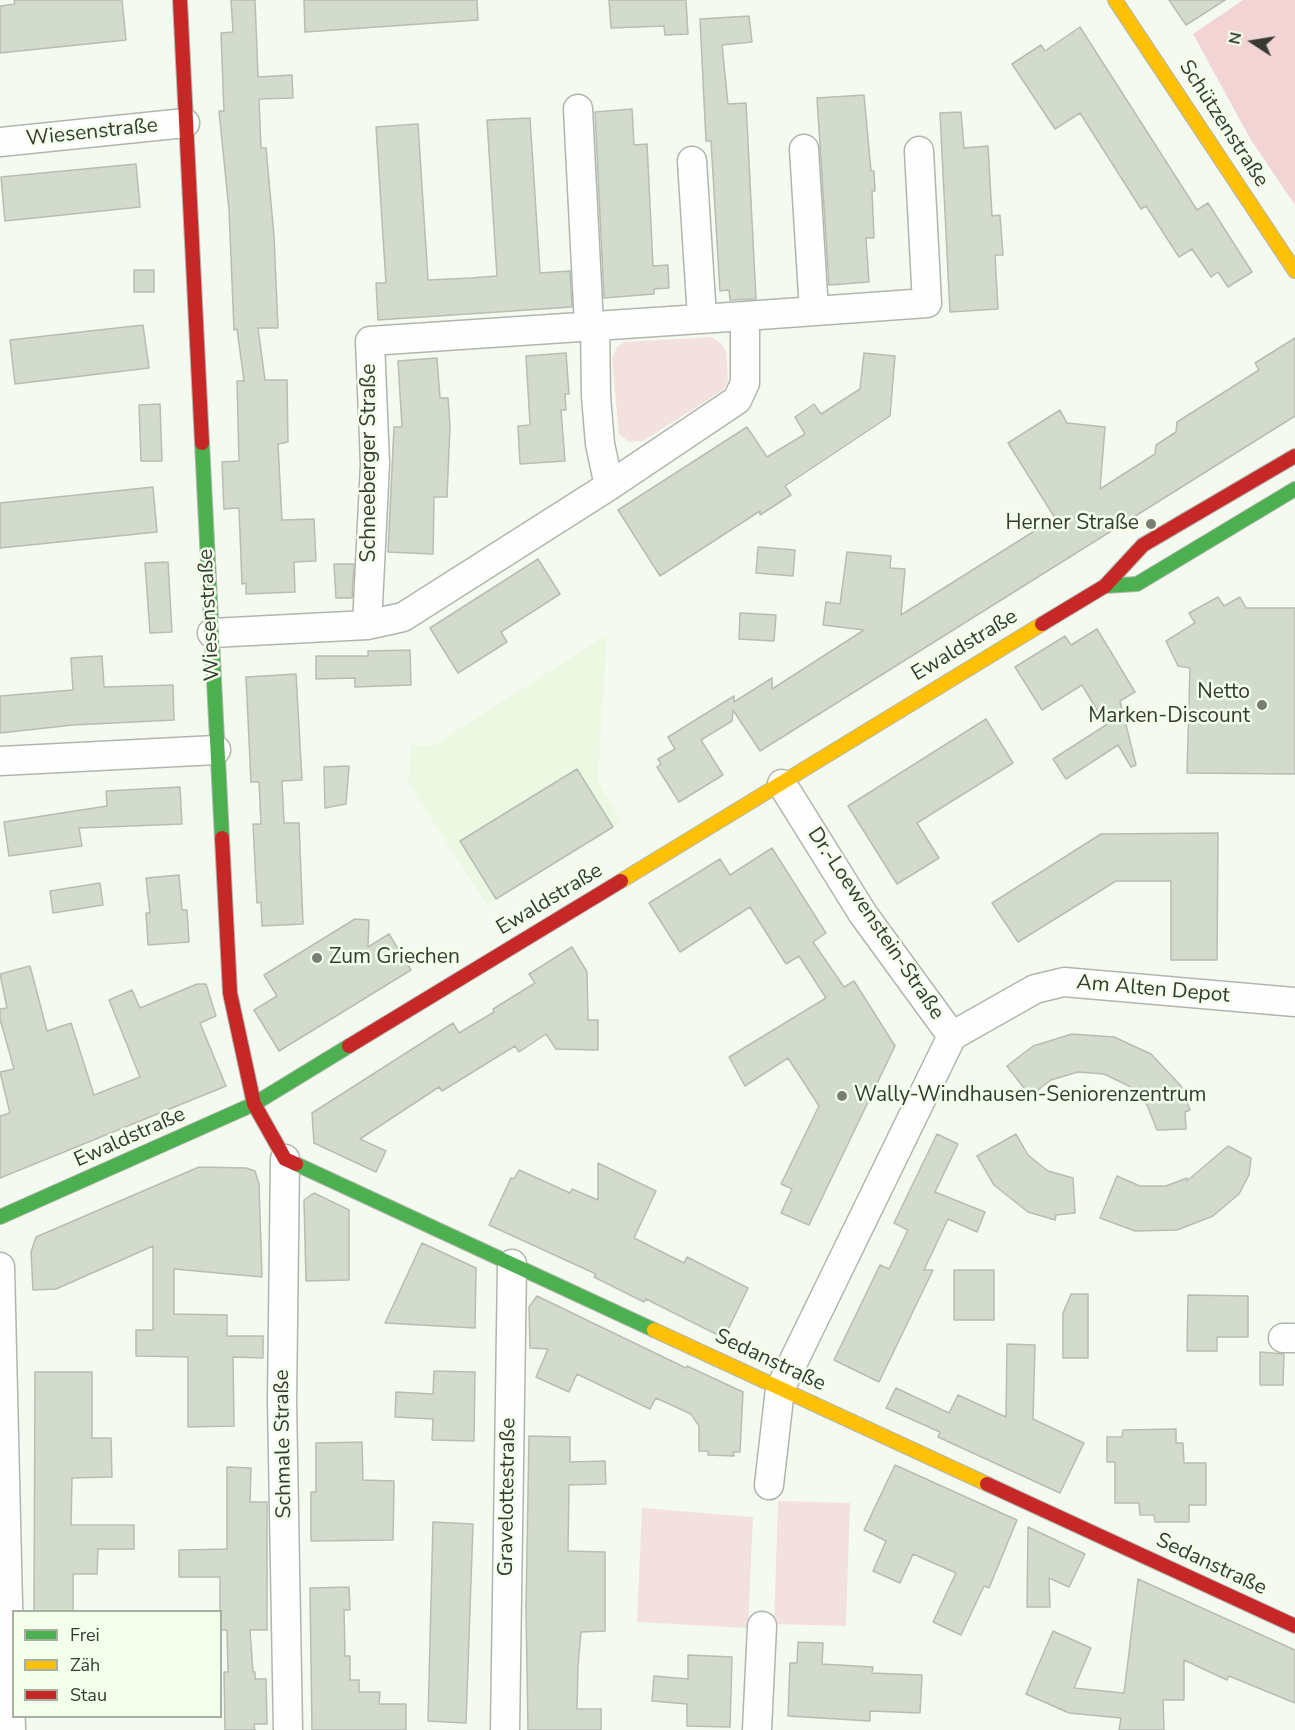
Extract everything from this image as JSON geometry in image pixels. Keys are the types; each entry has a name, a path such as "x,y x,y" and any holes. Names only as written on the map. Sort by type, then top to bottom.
{"street":[{"name":"Wiesenstraße","path":"180,0 230,993 254,1104"},
{"name":"Schützenstraße","path":"1116,0 1295,271"},
{"path":"578,109 596,396 600,444 609,486"},
{"name":"Wiesenstraße","path":"0,142 185,123"},
{"path":"804,149 814,311"},
{"name":"Schneeberger Straße","path":"367,625 375,464 370,340 927,303 919,151"},
{"path":"692,161 702,318"},
{"path":"212,633 367,625 403,617 609,486 737,400 745,383 745,316"},
{"name":"Ewaldstraße","path":"0,1217 254,1104 1105,586 1143,544 1295,456"},
{"name":"Ewaldstraße","path":"1105,586 1137,584 1295,489"},
{"path":"0,761 216,750"},
{"name":"Dr.-Loewenstein-Straße","path":"769,1485 780,1389 952,1036 863,914 782,784"},
{"name":"Am Alten Depot","path":"952,1036 1035,989 1064,982 1295,1002"},
{"path":"254,1104 285,1159"},
{"name":"Sedanstraße","path":"285,1159 1295,1626"},
{"name":"Schmale Straße","path":"285,1159 282,1402 288,1730"},
{"name":"Gravelottestraße","path":"505,1730 512,1263"},
{"path":"0,1267 11,1730"},
{"path":"758,1730 762,1626"}],"shaded area":[{"path":"1243,0 1295,0 1295,205 1251,140 1193,34"},
{"path":"712,337 721,343 726,351 728,381 723,390 643,441 630,442 619,435 612,358 617,347 624,342"},
{"path":"607,635 598,781 621,822 487,905 408,783 411,745 434,745"},
{"path":"778,1501 850,1503 846,1626 774,1624"},
{"path":"642,1508 753,1517 748,1628 637,1622"}],"building":[{"path":"14,0 122,0 126,40 0,53 0,6 15,4"},
{"path":"231,0 255,0 258,77 292,75 293,98 259,99 261,148 266,148 274,236 278,328 258,328 265,380 287,380 288,442 278,444 282,520 314,519 316,561 294,562 295,592 246,594 246,583 242,584 239,508 224,509 222,462 239,461 237,381 244,381 237,329 234,330 229,210 219,111 224,111 221,33 233,32"},
{"path":"304,0 477,0 478,20 305,32"},
{"path":"609,0 686,0 688,34 665,35 664,26 611,28"},
{"path":"1169,0 1225,0 1186,25"},
{"path":"749,16 752,42 722,45 728,104 746,103 756,299 730,300 729,290 720,291 711,141 706,141 700,19"},
{"path":"1080,27 1197,210 1208,203 1252,272 1228,287 1218,272 1211,277 1192,249 1179,257 1146,206 1141,209 1080,113 1055,129 1012,64 1041,45 1045,51"},
{"path":"864,95 875,191 872,191 874,238 866,238 869,282 829,285 817,98"},
{"path":"632,109 634,145 647,144 653,266 668,265 669,288 654,289 654,294 604,298 595,112"},
{"path":"961,112 964,148 988,146 992,216 1000,215 1003,255 995,255 998,309 950,312 940,113"},
{"path":"530,118 540,273 570,271 572,307 378,320 376,283 386,283 376,127 418,124 428,280 471,278 497,276 487,120"},
{"path":"136,164 140,207 5,221 1,177"},
{"path":"134,270 154,270 154,292 134,292"},
{"path":"143,325 149,368 15,384 10,340"},
{"path":"1295,338 1295,416 760,751 733,710 732,721 701,740 723,775 679,802 657,767 661,764 658,759 675,749 668,737 734,696 734,702 772,678 772,689 864,630 823,625 826,602 840,604 847,552 891,556 890,568 905,569 901,615 1055,518 1008,443 1060,410 1067,423 1105,427 1100,489 1155,454 1156,445 1176,432 1177,422 1259,370 1255,363"},
{"path":"566,353 569,394 565,394 566,410 561,410 565,461 520,464 518,426 530,425 526,356"},
{"path":"864,353 895,356 890,416 785,486 791,495 760,515 760,511 660,576 618,510 747,427 767,457 805,434 795,417 814,404 821,414 860,389"},
{"path":"437,358 440,398 448,398 450,426 447,497 434,497 433,554 388,552 394,427 402,427 398,361"},
{"path":"160,404 162,461 141,461 139,405"},
{"path":"153,487 157,532 0,548 0,503"},
{"path":"758,547 795,550 793,576 756,573"},
{"path":"538,559 560,594 501,632 507,642 458,673 430,628"},
{"path":"168,562 172,632 150,633 145,563"},
{"path":"334,564 354,564 352,598 336,598"},
{"path":"1218,597 1224,606 1240,597 1246,608 1295,608 1295,774 1187,773 1190,668 1178,666 1166,641 1195,623 1189,613"},
{"path":"740,613 776,615 774,641 739,639"},
{"path":"1097,629 1135,692 1120,701 1136,765 1131,767 1118,745 1066,779 1053,759 1106,725 1082,685 1042,710 1015,667 1065,636 1071,645"},
{"path":"410,650 411,685 355,687 355,678 316,679 316,656 368,656 368,651"},
{"path":"102,656 104,687 173,685 174,720 73,725 0,733 0,696 73,690 71,658"},
{"path":"296,674 302,780 282,781 284,823 299,823 303,924 262,926 261,902 257,903 253,824 261,824 259,782 251,782 246,677"},
{"path":"986,719 1013,763 917,823 939,858 897,884 848,806"},
{"path":"349,766 346,804 325,808 324,767"},
{"path":"577,769 613,827 496,899 460,841"},
{"path":"180,787 182,824 79,828 82,846 9,856 4,822 107,806 106,791"},
{"path":"1218,833 1217,960 1171,960 1171,881 1116,881 1018,942 992,903 1101,834"},
{"path":"772,848 826,933 813,942 844,987 854,981 895,1046 809,1225 781,1213 792,1189 781,1184 819,1106 788,1058 745,1086 729,1057 826,998 799,956 786,964 750,907 680,952 649,903 720,859 730,875"},
{"path":"179,875 182,910 187,910 189,942 148,945 146,913 150,913 146,878"},
{"path":"100,883 103,905 53,913 50,891"},
{"path":"355,919 369,920 368,947 389,934 411,970 279,1051 254,1010 277,996 264,975"},
{"path":"572,947 587,972 588,1020 598,1020 598,1050 556,1049 546,1034 519,1052 515,1046 442,1091 439,1087 360,1139 386,1151 376,1172 314,1143 312,1113 453,1023 459,1033 494,1012 493,1009 535,983 529,974"},
{"path":"30,966 47,1031 71,1023 94,1095 140,1077 109,1000 132,990 140,1008 197,984 206,984 216,1016 200,1023 226,1086 0,1178 0,1116 10,1113 0,1072 14,1069 0,1019 0,1009 7,1008 0,974"},
{"path":"1072,1034 1114,1037 1151,1054 1181,1086 1190,1110 1185,1112 1186,1129 1157,1130 1147,1105 1129,1086 1104,1074 1078,1072 1051,1080 1030,1096 1007,1066 1033,1046"},
{"path":"937,1134 958,1144 935,1192 985,1212 977,1232 948,1219 924,1270 933,1270 879,1382 834,1360 880,1265 889,1269 908,1230 894,1223"},
{"path":"1016,1134 1028,1155 1048,1171 1073,1178 1075,1213 1056,1215 1055,1220 1028,1212 994,1185 977,1156"},
{"path":"1228,1146 1251,1158 1249,1175 1239,1194 1213,1216 1177,1230 1135,1231 1100,1218 1117,1176 1140,1186 1166,1186 1187,1178 1187,1181"},
{"path":"598,1163 656,1191 634,1238 684,1263 687,1257 748,1288 724,1338 646,1299 644,1302 594,1277 596,1274 489,1225 511,1178 514,1179 519,1170 570,1193 572,1189 598,1200"},
{"path":"199,1167 246,1168 255,1171 259,1184 262,1277 174,1269 174,1314 227,1315 227,1336 263,1336 263,1358 233,1357 234,1426 188,1427 188,1357 136,1356 136,1330 153,1330 153,1246 56,1289 33,1290 31,1252 36,1237"},
{"path":"314,1193 349,1210 349,1280 306,1281 304,1200"},
{"path":"422,1243 476,1268 475,1328 385,1323"},
{"path":"954,1270 994,1270 994,1320 954,1320"},
{"path":"1071,1294 1088,1294 1088,1358 1063,1358 1063,1313"},
{"path":"1188,1295 1248,1296 1248,1337 1217,1337 1217,1351 1187,1351"},
{"path":"537,1296 686,1368 687,1366 743,1392 740,1452 733,1452 734,1456 708,1455 708,1451 699,1451 699,1426 691,1414 656,1398 650,1409 577,1374 569,1392 536,1377 548,1349 530,1348 529,1307"},
{"path":"1007,1344 1035,1345 1033,1419 1084,1443 1060,1493 938,1437 940,1432 886,1408 896,1388 949,1413 958,1395 1006,1417"},
{"path":"1260,1352 1284,1354 1283,1385 1260,1385"},
{"path":"434,1371 475,1372 474,1441 432,1440 433,1419 395,1417 396,1392 433,1394"},
{"path":"35,1372 92,1372 92,1438 111,1438 112,1477 72,1478 71,1525 134,1525 134,1549 98,1549 97,1574 73,1574 73,1610 34,1610"},
{"path":"1176,1429 1176,1443 1183,1443 1184,1463 1206,1463 1206,1505 1189,1505 1189,1522 1155,1522 1154,1515 1140,1515 1139,1503 1115,1503 1115,1462 1107,1462 1107,1437 1122,1437 1123,1430"},
{"path":"529,1436 570,1437 570,1462 605,1461 606,1484 569,1485 568,1551 605,1552 605,1631 581,1632 577,1709 601,1709 601,1730 528,1730 526,1609"},
{"path":"362,1442 363,1480 394,1481 393,1540 311,1541 311,1492 316,1492 316,1443"},
{"path":"895,1465 1017,1520 989,1588 984,1586 961,1635 933,1622 956,1573 913,1554 900,1583 873,1571 886,1541 864,1530"},
{"path":"227,1467 251,1468 250,1502 267,1502 267,1630 250,1630 255,1679 266,1679 267,1724 254,1724 255,1730 225,1730 224,1672 228,1672 227,1630 222,1630 220,1577 179,1577 179,1550 227,1549"},
{"path":"433,1522 473,1524 466,1723 428,1721"},
{"path":"1028,1527 1085,1554 1069,1587 1049,1578 1050,1607 1027,1607"},
{"path":"1138,1579 1295,1650 1295,1703 1229,1676 1227,1680 1184,1660 1184,1700 1163,1700 1164,1730 1119,1730 1121,1718 1069,1713 1026,1694 1053,1631 1091,1648 1074,1688 1124,1693"},
{"path":"349,1587 350,1610 344,1610 345,1656 350,1656 350,1680 359,1680 359,1692 380,1692 379,1704 406,1704 406,1730 312,1730 310,1588"},
{"path":"798,1642 823,1643 822,1664 873,1667 872,1673 922,1675 920,1713 870,1711 870,1721 788,1716 790,1663 797,1663"},
{"path":"688,1655 732,1657 730,1727 687,1726 687,1704 652,1701 654,1676 688,1679"}],"traffic: fast":[{"path":"202,443 222,838"},
{"path":"1105,586 1137,584 1295,489"},
{"path":"0,1217 254,1104 349,1046"},
{"path":"296,1164 654,1330"}],"traffic: slow":[{"path":"1115,0 1295,271"},
{"path":"621,881 1042,624"},
{"path":"654,1330 987,1484"}],"traffic: jam":[{"path":"180,0 202,443"},
{"path":"1042,624 1105,586 1143,545 1295,456"},
{"path":"222,838 230,993 254,1104 285,1159 296,1164"},
{"path":"349,1046 621,881"},
{"path":"987,1484 1295,1626"}],"place":[{"name":"Herner Straße","path":"1151,524"},
{"name":"Netto Marken-Discount","path":"1262,705"},
{"name":"Zum Griechen","path":"317,958"},
{"name":"Wally-Windhausen-Seniorenzentrum","path":"842,1096"}]}
